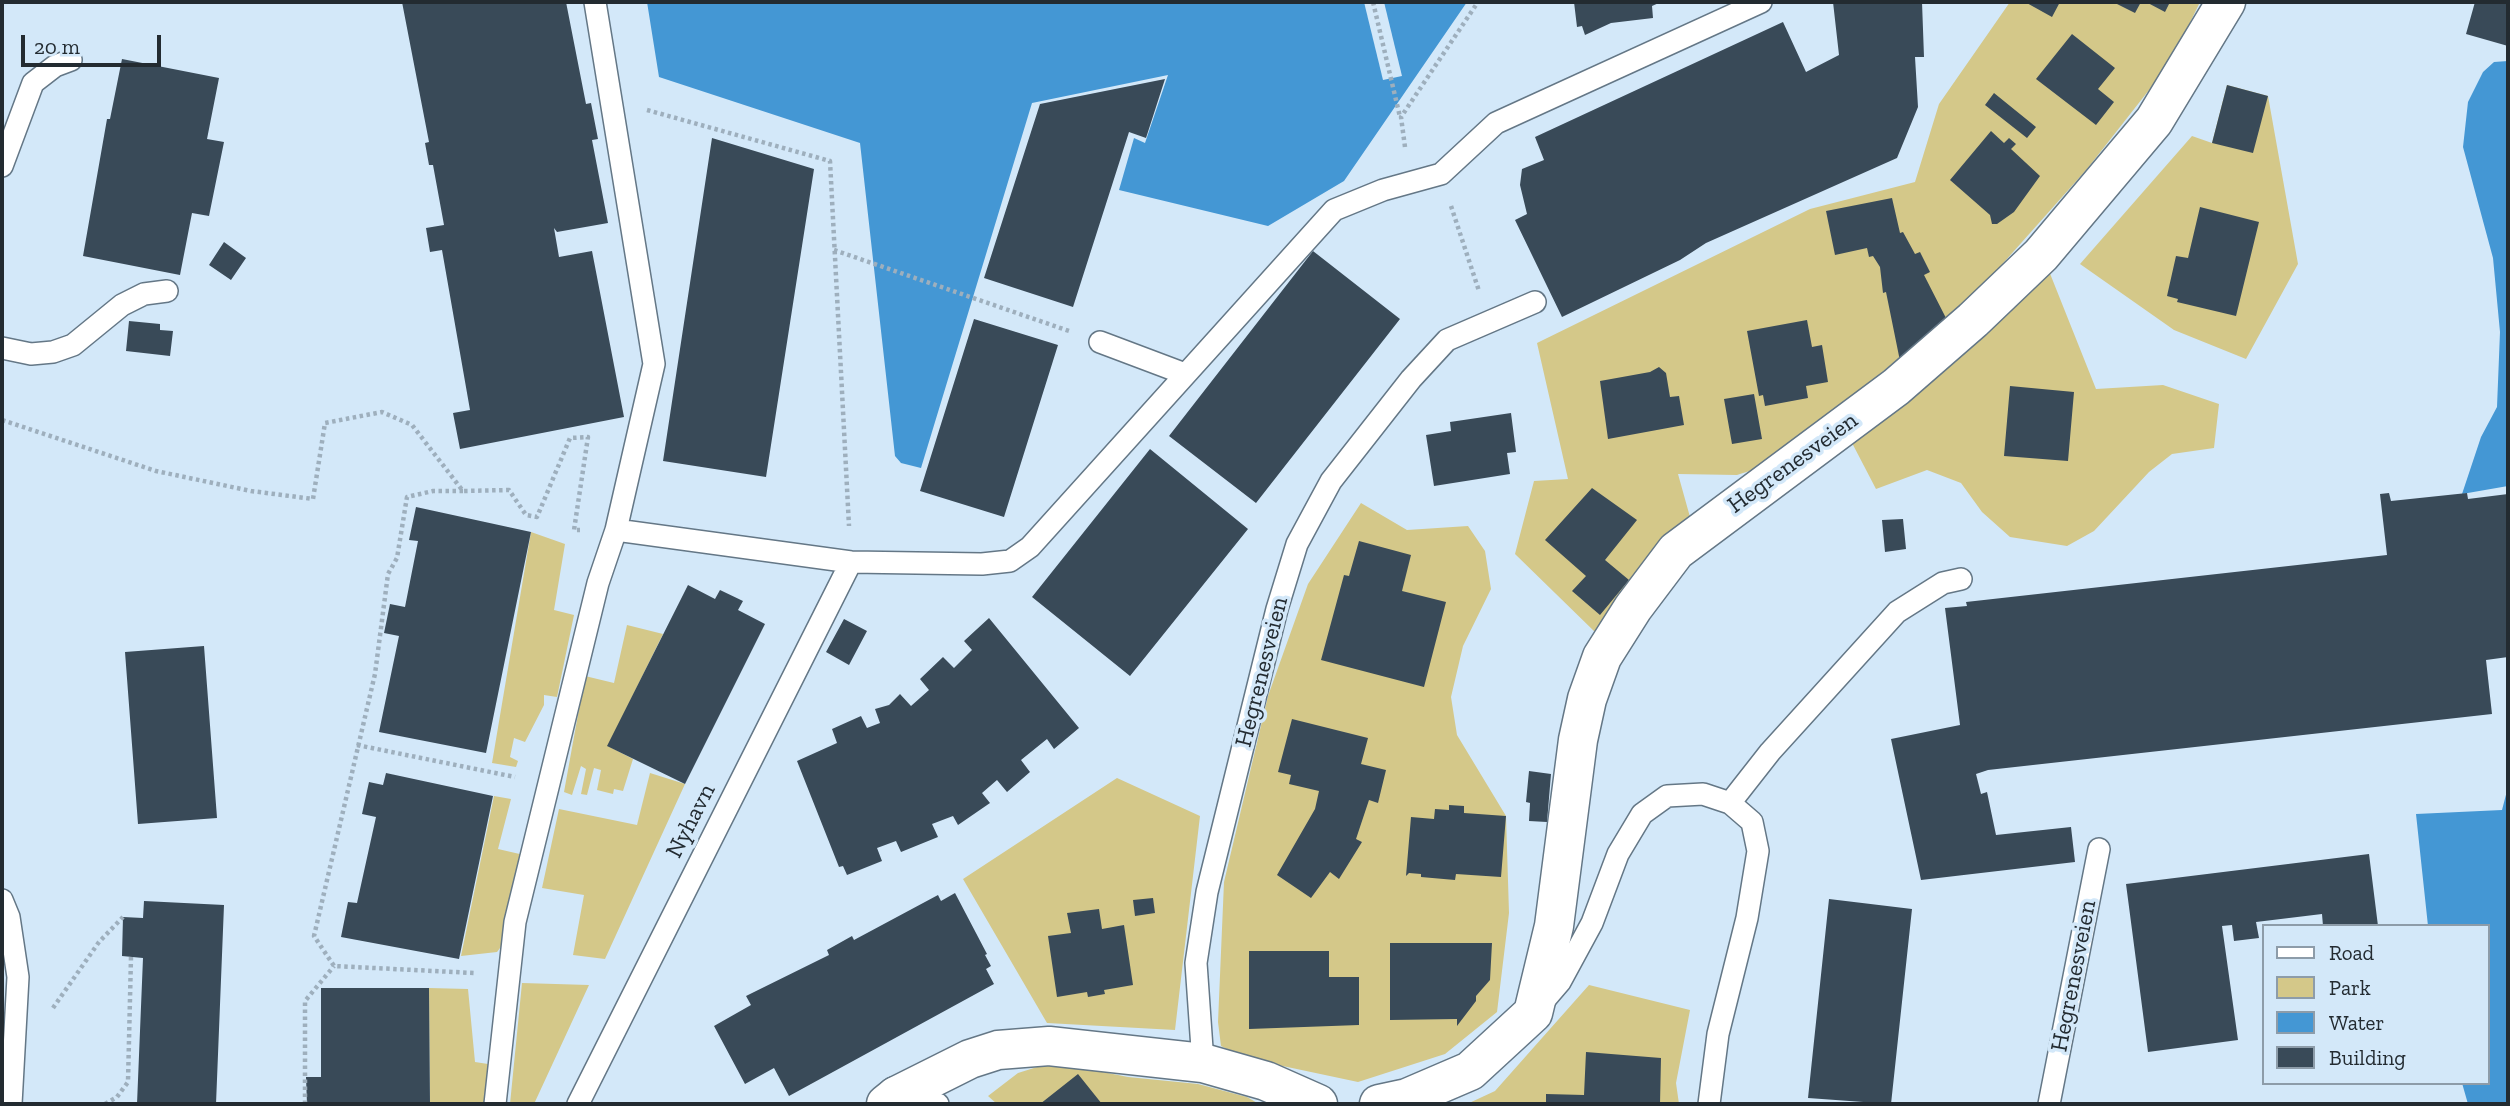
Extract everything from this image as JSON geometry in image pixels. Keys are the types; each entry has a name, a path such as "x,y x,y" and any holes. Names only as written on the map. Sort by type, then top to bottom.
{"street":[{"name":"Hegrenesveien","path":"1534,1013 1554,926 1578,740 1587,699 1602,657 1633,608 1676,551 1896,387 1973,320 2041,255 2154,121 2227,2"},
{"path":"1379,1104 1407,1098 1470,1071 1534,1013"},
{"path":"891,1100 970,1059 998,1051 1049,1046 1203,1063 1266,1081 1318,1104"}],"lane":[{"path":"495,1104 515,922 598,583 616,530 654,364 595,2"},
{"path":"616,530 851,562 982,564 1010,561 1030,547 1334,210 1410,182 1441,174 1496,123 1761,2"},
{"path":"2,166 33,83 54,66 71,60"},
{"path":"2,348 31,354 53,352 73,345 122,305 144,294 167,291"},
{"name":"Hegrenesveien","path":"1203,1063 1196,963 1207,892 1277,609 1297,544 1331,481 1411,379 1447,340 1535,302"},
{"path":"1100,342 1185,374"},
{"name":"Nyhavn","path":"578,1104 851,562"},
{"path":"1730,803 1770,752 1897,612 1943,583 1961,579"},
{"path":"1534,1013 1560,982 1592,923 1618,854 1642,814 1667,796 1703,794 1730,803 1752,821 1758,851 1747,918 1718,1034 1709,1104"},
{"name":"Hegrenesveien","path":"2049,1104 2099,849"},
{"path":"2,900 11,929 18,976 11,1104"},
{"path":"891,1100 938,1104"}],"path":[{"path":"1373,2 1401,117 1410,182"},
{"path":"1401,117 1478,2"},
{"path":"611,100 830,161 851,562"},
{"path":"1441,174 1489,321"},
{"path":"834,250 1100,342"},
{"path":"2,420 156,471 251,491 313,499 325,423 382,412 412,425 463,491"},
{"path":"334,966 314,936 375,674 388,574 397,558 407,497 433,491 509,490 526,515 537,517 570,438 587,438 574,530 616,530"},
{"path":"358,746 519,778"},
{"path":"13,1061 99,942 123,917"},
{"path":"105,1104 117,1097 128,1083 131,957"},
{"path":"334,966 474,972 475,986"},
{"path":"305,1104 305,1001 334,966"}],"green space":[{"path":"2010,2 2200,2 2171,62 2087,169 1973,297 1771,464 1737,475 1678,474 1690,517 1596,633 1515,554 1534,481 1568,479 1537,343 1810,209 1915,182 1939,104"},
{"path":"2227,85 2268,96 2298,264 2246,359 2174,330 2080,264 2192,136 2212,143"},
{"path":"2047,266 2096,389 2163,385 2219,404 2214,448 2172,454 2149,472 2094,531 2067,546 2010,537 1982,512 1961,483 1927,470 1876,489 1851,441"},
{"path":"1361,503 1407,530 1468,526 1485,551 1491,589 1463,646 1451,697 1457,735 1506,816 1509,913 1497,1012 1445,1054 1358,1082 1245,1058 1221,1046 1218,1022 1224,882 1268,696 1308,584"},
{"path":"531,532 565,544 554,610 574,615 557,697 544,695 544,705 525,742 514,738 510,757 518,761 516,767 492,763"},
{"path":"627,625 663,634 608,746 633,759 623,791 614,789 613,794 597,790 601,770 594,768 587,795 581,794 586,769 581,766 572,795 564,792 585,676 614,683"},
{"path":"650,773 685,784 605,959 573,955 584,895 542,888 559,809 637,825"},
{"path":"1117,778 1200,816 1175,1030 1047,1023 963,879"},
{"path":"494,796 511,799 498,849 524,855 506,940 497,952 461,956"},
{"path":"522,983 589,985 534,1104 510,1104"},
{"path":"1589,985 1690,1010 1676,1083 1679,1104 1467,1104 1495,1091"},
{"path":"429,988 468,989 475,1062 488,1064 484,1104 430,1104"},
{"path":"1053,1062 1128,1077 1198,1084 1247,1097 1259,1104 997,1104 988,1096 1018,1073"}],"water":[{"path":"647,2 1467,2 1344,181 1268,226 1119,190 1134,138 1145,143 1168,75 1032,103 921,468 901,463 895,456 860,143 659,77"},
{"path":"2508,61 2508,486 2462,494 2481,437 2497,407 2500,332 2493,258 2463,147 2468,102 2483,72 2494,62"},
{"path":"2508,787 2508,1104 2468,1104 2463,1085 2489,1085 2489,924 2428,924 2416,814 2502,810"}],"pier":[{"path":"1364,2 1384,2 1402,76 1383,80"}],"building":[{"path":"402,2 566,2 586,104 591,103 598,139 592,140 608,223 557,232 554,228 559,257 592,251 624,417 460,449 453,413 470,410 442,250 430,252 426,228 444,225 433,165 429,165 425,143 429,142"},
{"path":"1574,2 1661,2 1652,6 1653,18 1611,23 1585,35 1582,26 1577,27"},
{"path":"1833,2 1922,2 1924,57 1915,57 1918,107 1897,158 1706,243 1680,260 1562,317 1515,220 1527,214 1520,185 1522,169 1544,160 1535,137 1783,22 1806,72 1839,55"},
{"path":"2025,2 2060,2 2052,17"},
{"path":"2113,2 2141,2 2135,13"},
{"path":"2146,2 2170,2 2165,12"},
{"path":"2475,2 2508,2 2508,46 2466,34"},
{"path":"2072,34 2115,68 2098,89 2114,102 2096,125 2036,79"},
{"path":"122,59 219,78 207,139 224,142 209,216 192,213 180,275 83,256 107,119 110,119"},
{"path":"1165,79 1146,138 1129,132 1073,307 984,278 1040,104"},
{"path":"2227,85 2268,96 2253,153 2212,143"},
{"path":"1994,93 2036,127 2027,138 1985,105"},
{"path":"1991,131 2004,143 2009,138 2016,144 2011,149 2040,176 2014,212 1997,224 1992,224 1990,215 1950,180"},
{"path":"712,138 814,169 766,477 663,461"},
{"path":"1892,198 1900,233 1903,232 1915,254 1920,252 1930,272 1924,275 1947,320 1900,361 1886,292 1883,293 1880,267 1873,256 1869,257 1867,248 1835,255 1826,211"},
{"path":"2200,207 2259,222 2236,316 2177,302 2178,299 2167,296 2176,256 2188,258"},
{"path":"224,242 246,258 231,280 209,265"},
{"path":"1313,251 1400,319 1256,503 1169,436"},
{"path":"974,319 1058,345 1004,517 920,491"},
{"path":"1807,320 1812,347 1822,345 1828,382 1806,386 1808,398 1765,406 1763,395 1759,396 1747,331"},
{"path":"129,321 160,324 160,330 173,331 170,356 126,351"},
{"path":"1659,367 1666,373 1670,397 1679,396 1684,425 1608,439 1600,381 1650,372"},
{"path":"2010,386 2074,392 2068,461 2004,456"},
{"path":"1754,394 1762,439 1732,444 1724,399"},
{"path":"1511,413 1516,452 1507,453 1510,474 1434,486 1426,435 1451,431 1450,422"},
{"path":"1150,449 1248,529 1130,676 1032,597"},
{"path":"1592,488 1637,520 1605,560 1629,580 1600,615 1572,591 1586,576 1545,540"},
{"path":"2389,493 2391,501 2467,493 2468,499 2508,494 2508,657 2486,660 2492,714 1988,770 1976,774 1981,794 1987,792 1996,835 2071,827 2075,862 1921,880 1891,739 1960,725 1945,608 1967,606 1966,602 2387,555 2380,494"},
{"path":"416,507 531,532 486,753 379,732 399,636 384,633 390,604 405,607 418,541 409,540"},
{"path":"1903,519 1906,549 1885,552 1882,520"},
{"path":"1359,541 1411,555 1402,591 1446,602 1424,687 1321,660 1344,575 1349,576"},
{"path":"688,585 715,599 720,590 743,601 738,610 765,624 685,784 607,746"},
{"path":"989,618 1079,728 1054,749 1047,739 1021,760 1030,772 1007,792 997,780 982,793 990,803 958,825 953,816 932,824 938,837 901,852 896,841 877,848 882,861 847,875 843,866 839,867 797,761 837,743 832,729 861,716 867,728 880,723 875,709 889,705 900,694 911,706 929,690 920,679 943,657 954,668 972,650 964,641"},
{"path":"844,619 867,631 849,665 826,652"},
{"path":"204,646 217,818 138,824 125,652"},
{"path":"1292,719 1368,738 1361,764 1386,770 1378,803 1369,800 1356,839 1362,842 1339,879 1330,872 1311,898 1277,875 1315,809 1319,791 1289,784 1291,775 1278,772"},
{"path":"1529,771 1551,774 1547,822 1529,821 1530,803 1526,802"},
{"path":"386,773 493,796 459,959 341,937 348,902 357,903 376,817 362,814 369,782 383,785"},
{"path":"1449,805 1464,806 1464,813 1506,816 1501,877 1456,874 1455,880 1421,877 1421,874 1409,873 1406,876 1411,817 1434,819 1435,809 1449,810"},
{"path":"2369,854 2378,924 2323,924 2322,914 2256,922 2259,938 2234,941 2232,925 2222,926 2238,1040 2148,1052 2126,884"},
{"path":"955,893 987,954 985,955 991,966 986,969 994,984 789,1096 774,1068 745,1084 714,1026 751,1005 746,996 829,955 827,950 852,936 854,940 938,895 941,901"},
{"path":"1153,898 1155,913 1135,916 1133,900"},
{"path":"1829,899 1912,909 1891,1104 1808,1098"},
{"path":"144,901 224,905 216,1104 137,1104 143,958 122,956 123,917 143,918"},
{"path":"1099,909 1102,929 1124,925 1133,985 1104,990 1105,994 1088,997 1087,992 1057,997 1048,936 1071,933 1067,913"},
{"path":"1390,943 1492,943 1490,980 1457,1026 1457,1019 1390,1020"},
{"path":"1249,951 1329,951 1329,977 1359,977 1359,1025 1249,1029"},
{"path":"321,988 429,988 430,1104 307,1104 306,1077 321,1077"},
{"path":"1586,1052 1661,1058 1660,1104 1546,1104 1546,1094 1584,1095"},
{"path":"1078,1074 1102,1104 1040,1104"}]}
